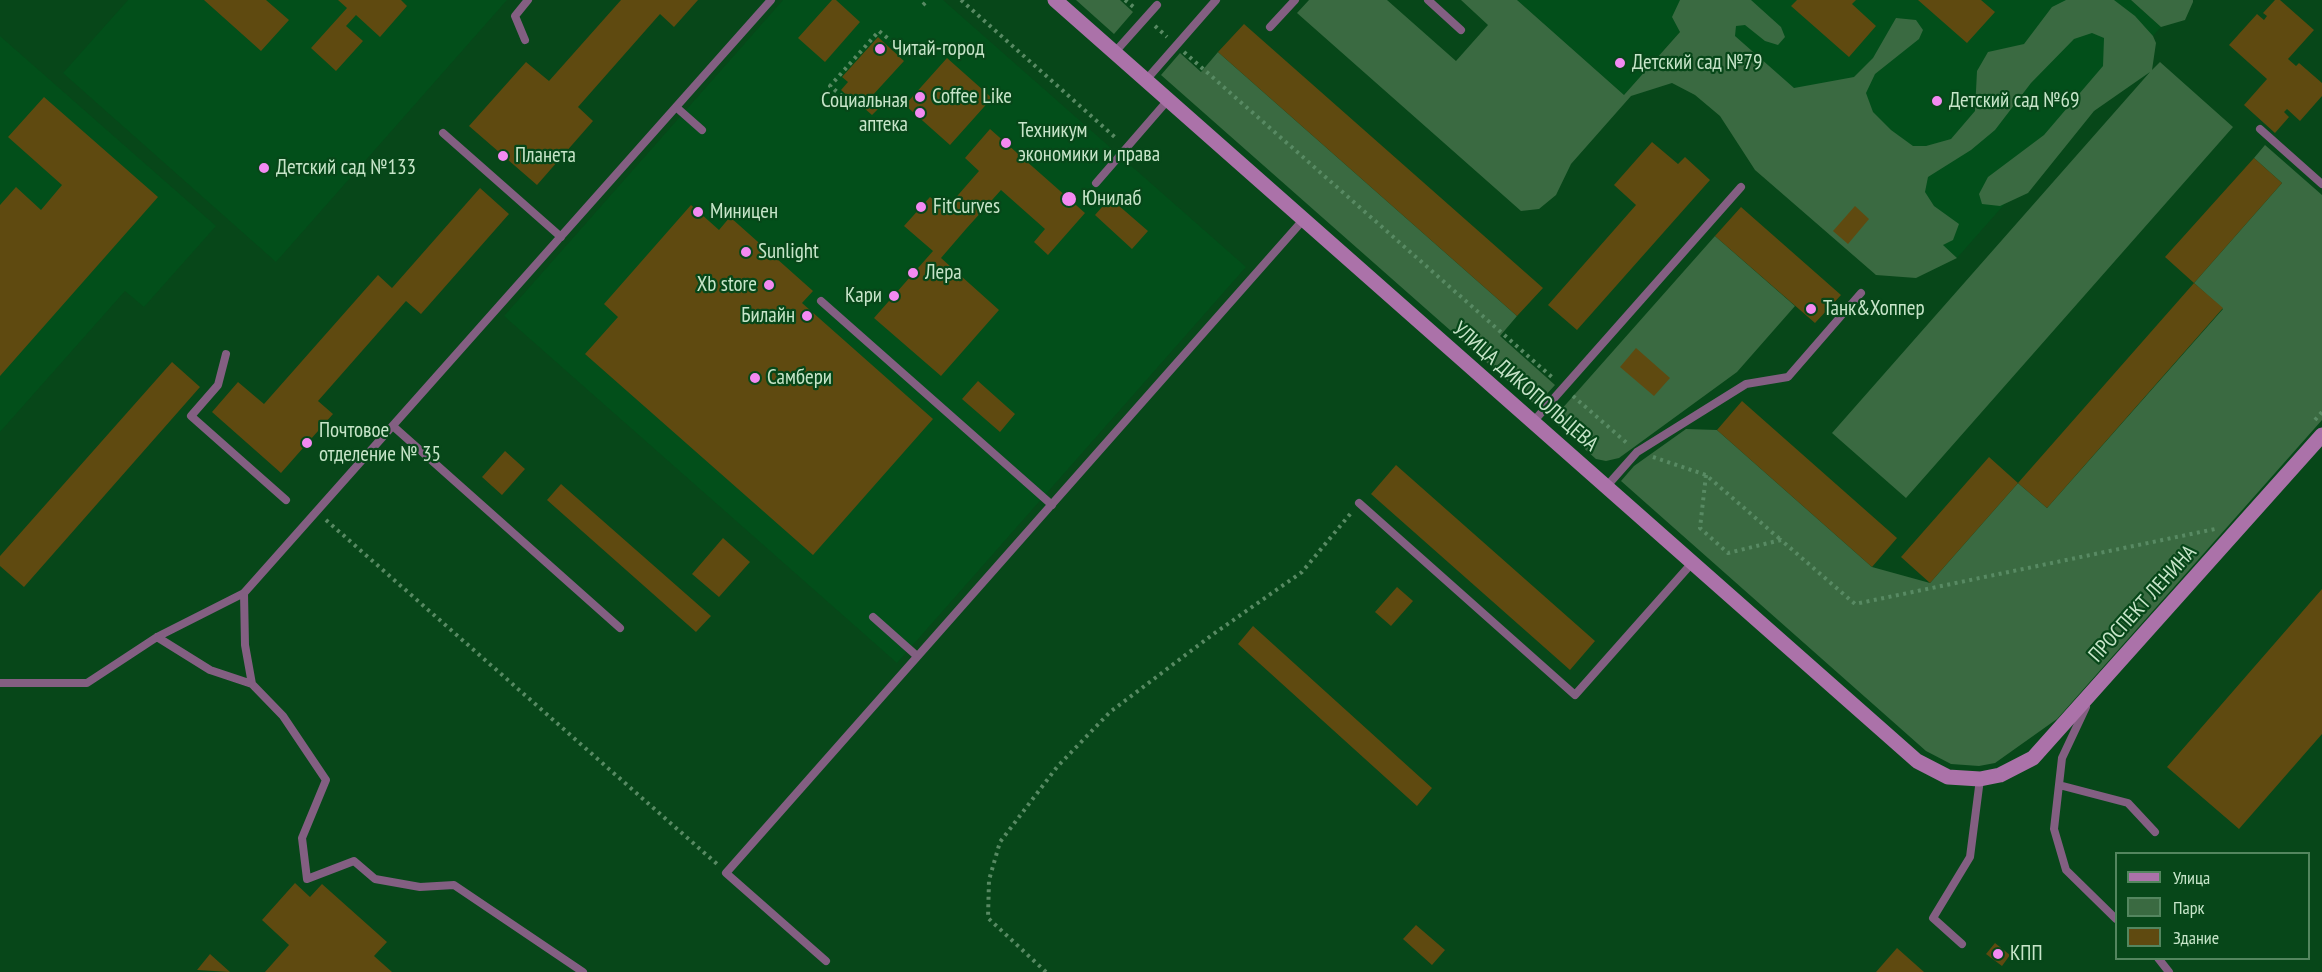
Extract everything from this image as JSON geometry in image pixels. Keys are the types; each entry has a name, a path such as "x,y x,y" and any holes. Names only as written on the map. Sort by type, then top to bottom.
{"street":[{"name":"УЛИЦА ДИКОПОЛЬЦЕВА","path":"1056,0 1917,761 1948,777 1980,779"},
{"name":"ПРОСПЕКТ ЛЕНИНА","path":"1980,779 2000,776 2033,758 2322,435"}],"lane":[{"path":"525,40 515,16 528,0"},
{"path":"0,683 87,683 157,637 244,594 771,0"},
{"path":"1146,80 1216,0"},
{"path":"1270,27 1295,0"},
{"path":"1428,0 1461,30"},
{"path":"1115,52 1157,5"},
{"path":"1096,183 1168,100"},
{"path":"676,107 702,130"},
{"path":"2260,129 2322,184"},
{"path":"443,133 561,237"},
{"path":"1533,422 1741,187"},
{"path":"826,961 726,873 1304,219"},
{"path":"1606,487 1637,452 1746,384 1788,377 1861,293"},
{"path":"821,301 1052,505"},
{"path":"226,354 218,385 191,416 286,500"},
{"path":"394,427 620,628"},
{"path":"1359,503 1575,695 1692,563"},
{"path":"244,594 245,645 252,684"},
{"path":"873,617 917,656"},
{"path":"157,637 210,670 252,684 283,716 326,780 302,838 307,879 354,861 375,879 420,887 454,885 583,972"},
{"path":"2092,692 2062,758 2054,829 2066,870 2115,918"},
{"path":"1962,944 1933,918 1970,857 1980,779"},
{"path":"2059,785 2128,803 2156,832"},
{"path":"2160,960 2169,972"}],"path":[{"path":"923,5 928,0"},
{"path":"960,0 1127,147"},
{"path":"1125,0 1637,452 1706,475 1855,604 2218,528"},
{"path":"848,102 830,86 879,31 891,41"},
{"path":"2314,421 2322,412"},
{"path":"1706,475 1700,528 1728,553 1781,540"},
{"path":"1046,972 988,918 989,880 1000,842 1057,767 1110,712 1212,635 1302,572 1359,503"},
{"path":"317,512 726,873"}],"shaded area":[{"name":"Детский сад №133","path":"128,0 507,0 276,262 63,73"},
{"path":"783,0 943,0 1246,267 897,663 504,316"},
{"name":"Детский сад №79","path":"1517,0 1708,0 1624,95"},
{"name":"Детский сад №69","path":"1730,0 2131,0 2161,27 1957,258 1702,32"},
{"path":"0,36 216,226 144,307 125,291 0,432"}],"green space":[{"path":"1076,0 1120,0 1133,12 1114,34"},
{"path":"1309,0 1387,0 1456,61 1488,25 1461,0 1517,0 1624,95 1680,32 1672,17 1680,0 1751,0 1781,27 1785,37 1778,45 1765,41 1745,25 1736,26 1735,36 1794,88 1854,77 1873,58 1896,18 1916,20 1923,30 1919,39 1875,74 1866,93 1873,112 1891,130 1913,146 1926,146 1951,139 1975,111 1977,71 1988,52 2024,44 2052,7 2066,0 2114,0 2135,16 2153,36 2156,43 2152,70 2160,62 2233,127 1906,498 1832,433 2150,72 2094,111 2028,193 2000,206 1982,204 1979,194 1988,177 2044,135 2103,66 2104,38 2092,33 2074,39 2031,83 1995,130 1971,150 1928,177 1925,192 1934,206 1959,224 1953,240 1943,245 1957,258 1916,278 1876,275 1755,170 1720,116 1695,95 1672,83 1631,96 1571,164 1556,195 1539,209 1521,211 1297,13"},
{"path":"2131,0 2193,0 2193,2 2185,20 2161,27"},
{"path":"1218,52 1517,316 1500,336 1555,385 1536,406 1161,75 1180,53 1201,72"},
{"path":"2265,145 2322,195 2322,420 2057,719 1995,763 1979,766 1951,764 1926,751 1621,481 1634,466 1686,429 1717,430 1872,567 1930,583 2018,483 2047,508 2223,309 2194,283 2282,183 2254,158"},
{"path":"1715,236 1795,306 1737,372 1619,458 1606,461 1596,459 1552,420"}],"building":[{"path":"204,0 266,0 289,20 261,51"},
{"path":"338,0 401,0 407,6 380,37 356,15 346,26 363,41 336,71 311,48 347,8"},
{"path":"621,0 698,0 674,27 660,14 578,107 593,121 537,185 469,126 526,62 549,81"},
{"path":"832,0 836,0 860,22 825,62 798,38"},
{"path":"1797,0 1856,0 1852,4 1876,26 1849,57 1791,6"},
{"path":"1918,0 1981,0 1995,12 1967,43"},
{"path":"2275,0 2280,0 2314,30 2288,59 2296,66 2299,63 2322,83 2322,96 2300,121 2287,109 2284,112 2289,117 2275,133 2244,105 2267,79 2229,45 2257,14 2264,20 2267,16 2263,13"},
{"path":"1244,24 1543,288 1517,316 1218,52"},
{"path":"878,37 904,61 861,108 841,90 848,82 842,77"},
{"path":"947,58 992,98 950,145 905,105"},
{"path":"44,97 158,197 0,376 0,205 16,187 41,210 62,185 8,137"},
{"path":"870,101 878,109 872,115 864,108"},
{"path":"990,129 1085,213 1048,255 1034,242 1045,229 1001,190 966,229 941,258 999,310 941,376 874,318 933,251 904,226 930,197 945,210 979,171 965,158"},
{"path":"1652,142 1678,164 1685,157 1710,180 1577,330 1548,305 1636,205 1614,185"},
{"path":"2254,158 2282,183 2194,283 2165,257"},
{"path":"480,188 509,214 421,314 406,301 318,401 333,414 281,473 212,412 238,382 264,404 378,275 392,288"},
{"path":"1110,198 1148,231 1132,249 1095,215"},
{"path":"691,205 719,230 730,217 813,291 802,303 933,419 813,555 585,354 618,317 604,304"},
{"path":"1855,206 1869,219 1848,244 1833,231"},
{"path":"1741,207 1841,295 1815,323 1715,236"},
{"path":"2194,283 2223,308 2047,508 2018,483"},
{"path":"1636,348 1670,378 1654,396 1620,367"},
{"path":"172,362 200,387 24,587 0,566 0,556"},
{"path":"978,381 1015,414 1000,432 962,399"},
{"path":"1742,401 1897,538 1872,567 1717,430"},
{"path":"505,451 525,469 502,495 482,477"},
{"path":"1989,457 2018,483 1930,583 1901,557"},
{"path":"1396,465 1595,641 1570,670 1371,494"},
{"path":"561,484 711,616 696,632 547,500"},
{"path":"723,538 750,562 719,597 692,574"},
{"path":"1397,587 1413,601 1391,626 1375,612"},
{"path":"2322,589 2322,734 2239,829 2167,767"},
{"path":"1253,626 1432,788 1417,806 1238,644"},
{"path":"295,883 310,897 322,884 387,942 374,956 392,972 265,972 289,945 262,920"},
{"path":"1416,925 1445,950 1432,965 1403,939"},
{"name":"КПП","path":"1995,943 2010,955 2002,966 1986,954"},
{"path":"1897,948 1924,972 1876,972"},
{"path":"210,954 230,972 197,970"}],"place":[{"name":"Читай-город","path":"880,49"},
{"name":"Детский сад №79","path":"1620,63"},
{"name":"Coffee Like","path":"920,97"},
{"name":"Детский сад №69","path":"1937,101"},
{"name":"Социальная аптека","path":"920,113"},
{"name":"Техникум экономики и права","path":"1006,143"},
{"name":"Планета","path":"503,156"},
{"name":"Детский сад №133","path":"264,168"},
{"name":"Юнилаб","path":"1069,199"},
{"name":"FitCurves","path":"921,207"},
{"name":"Миницен","path":"698,212"},
{"name":"Sunlight","path":"746,252"},
{"name":"Лера","path":"913,273"},
{"name":"Xb store","path":"769,285"},
{"name":"Кари","path":"894,296"},
{"name":"Танк&Хоппер","path":"1811,309"},
{"name":"Билайн","path":"807,316"},
{"name":"Самбери","path":"755,378"},
{"name":"Почтовое отделение № 35","path":"307,443"},
{"name":"КПП","path":"1998,954"}]}
